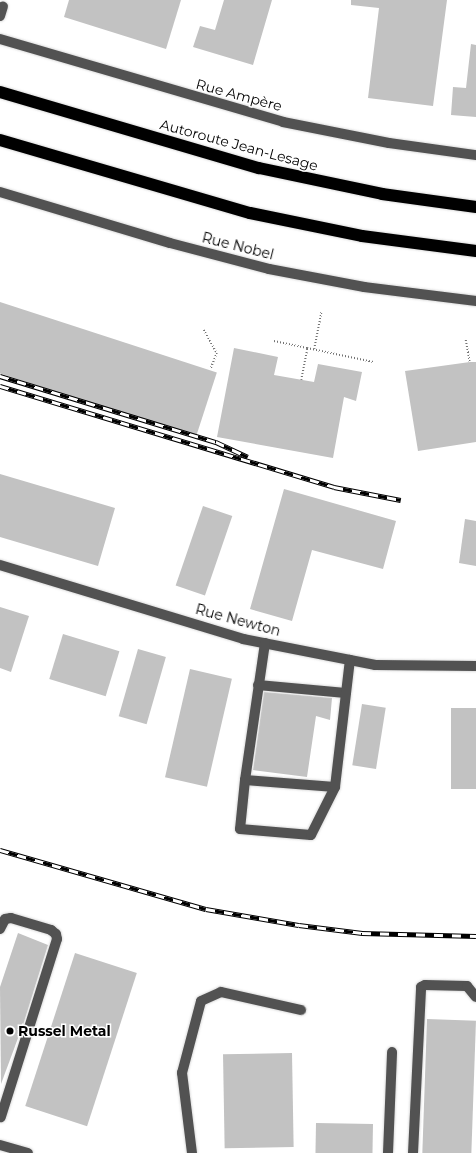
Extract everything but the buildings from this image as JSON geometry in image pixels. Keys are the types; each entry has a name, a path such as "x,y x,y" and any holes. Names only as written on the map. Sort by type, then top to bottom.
{"highway":[{"name":"Autoroute Jean-Lesage","path":"0,92 265,170 376,193 476,207"},
{"path":"0,140 158,188 258,214 376,238 476,252"}],"street":[{"name":"Rue Ampère","path":"0,38 283,122 383,142 476,155"},
{"name":"Rue Nobel","path":"0,192 170,243 269,269 357,286 476,301"},
{"name":"Rue Newton","path":"0,565 265,643 375,665 476,666"},
{"path":"265,643 245,780 240,829 311,835 335,788 350,660"},
{"path":"258,684 346,692"},
{"path":"245,780 335,788"},
{"path":"0,929 5,919 11,918 51,930 56,934 57,939 0,1118"},
{"path":"413,1153 421,987 425,985 467,986 474,991 476,997"},
{"path":"192,1153 182,1073 201,1000 221,992 301,1010"},
{"path":"388,1153 392,1052"},
{"path":"0,1145 28,1153"}],"path":[{"path":"314,350 322,312"},
{"path":"204,330 217,353 211,369"},
{"path":"466,340 470,362"},
{"path":"274,341 374,362"},
{"path":"301,380 307,348"}],"railway":[{"path":"0,376 216,442 248,457"},
{"path":"0,386 334,487 401,500"},
{"path":"0,850 206,909 299,925 362,933 476,936"}],"place":[{"name":"Russel Metal","path":"10,1031"}]}
